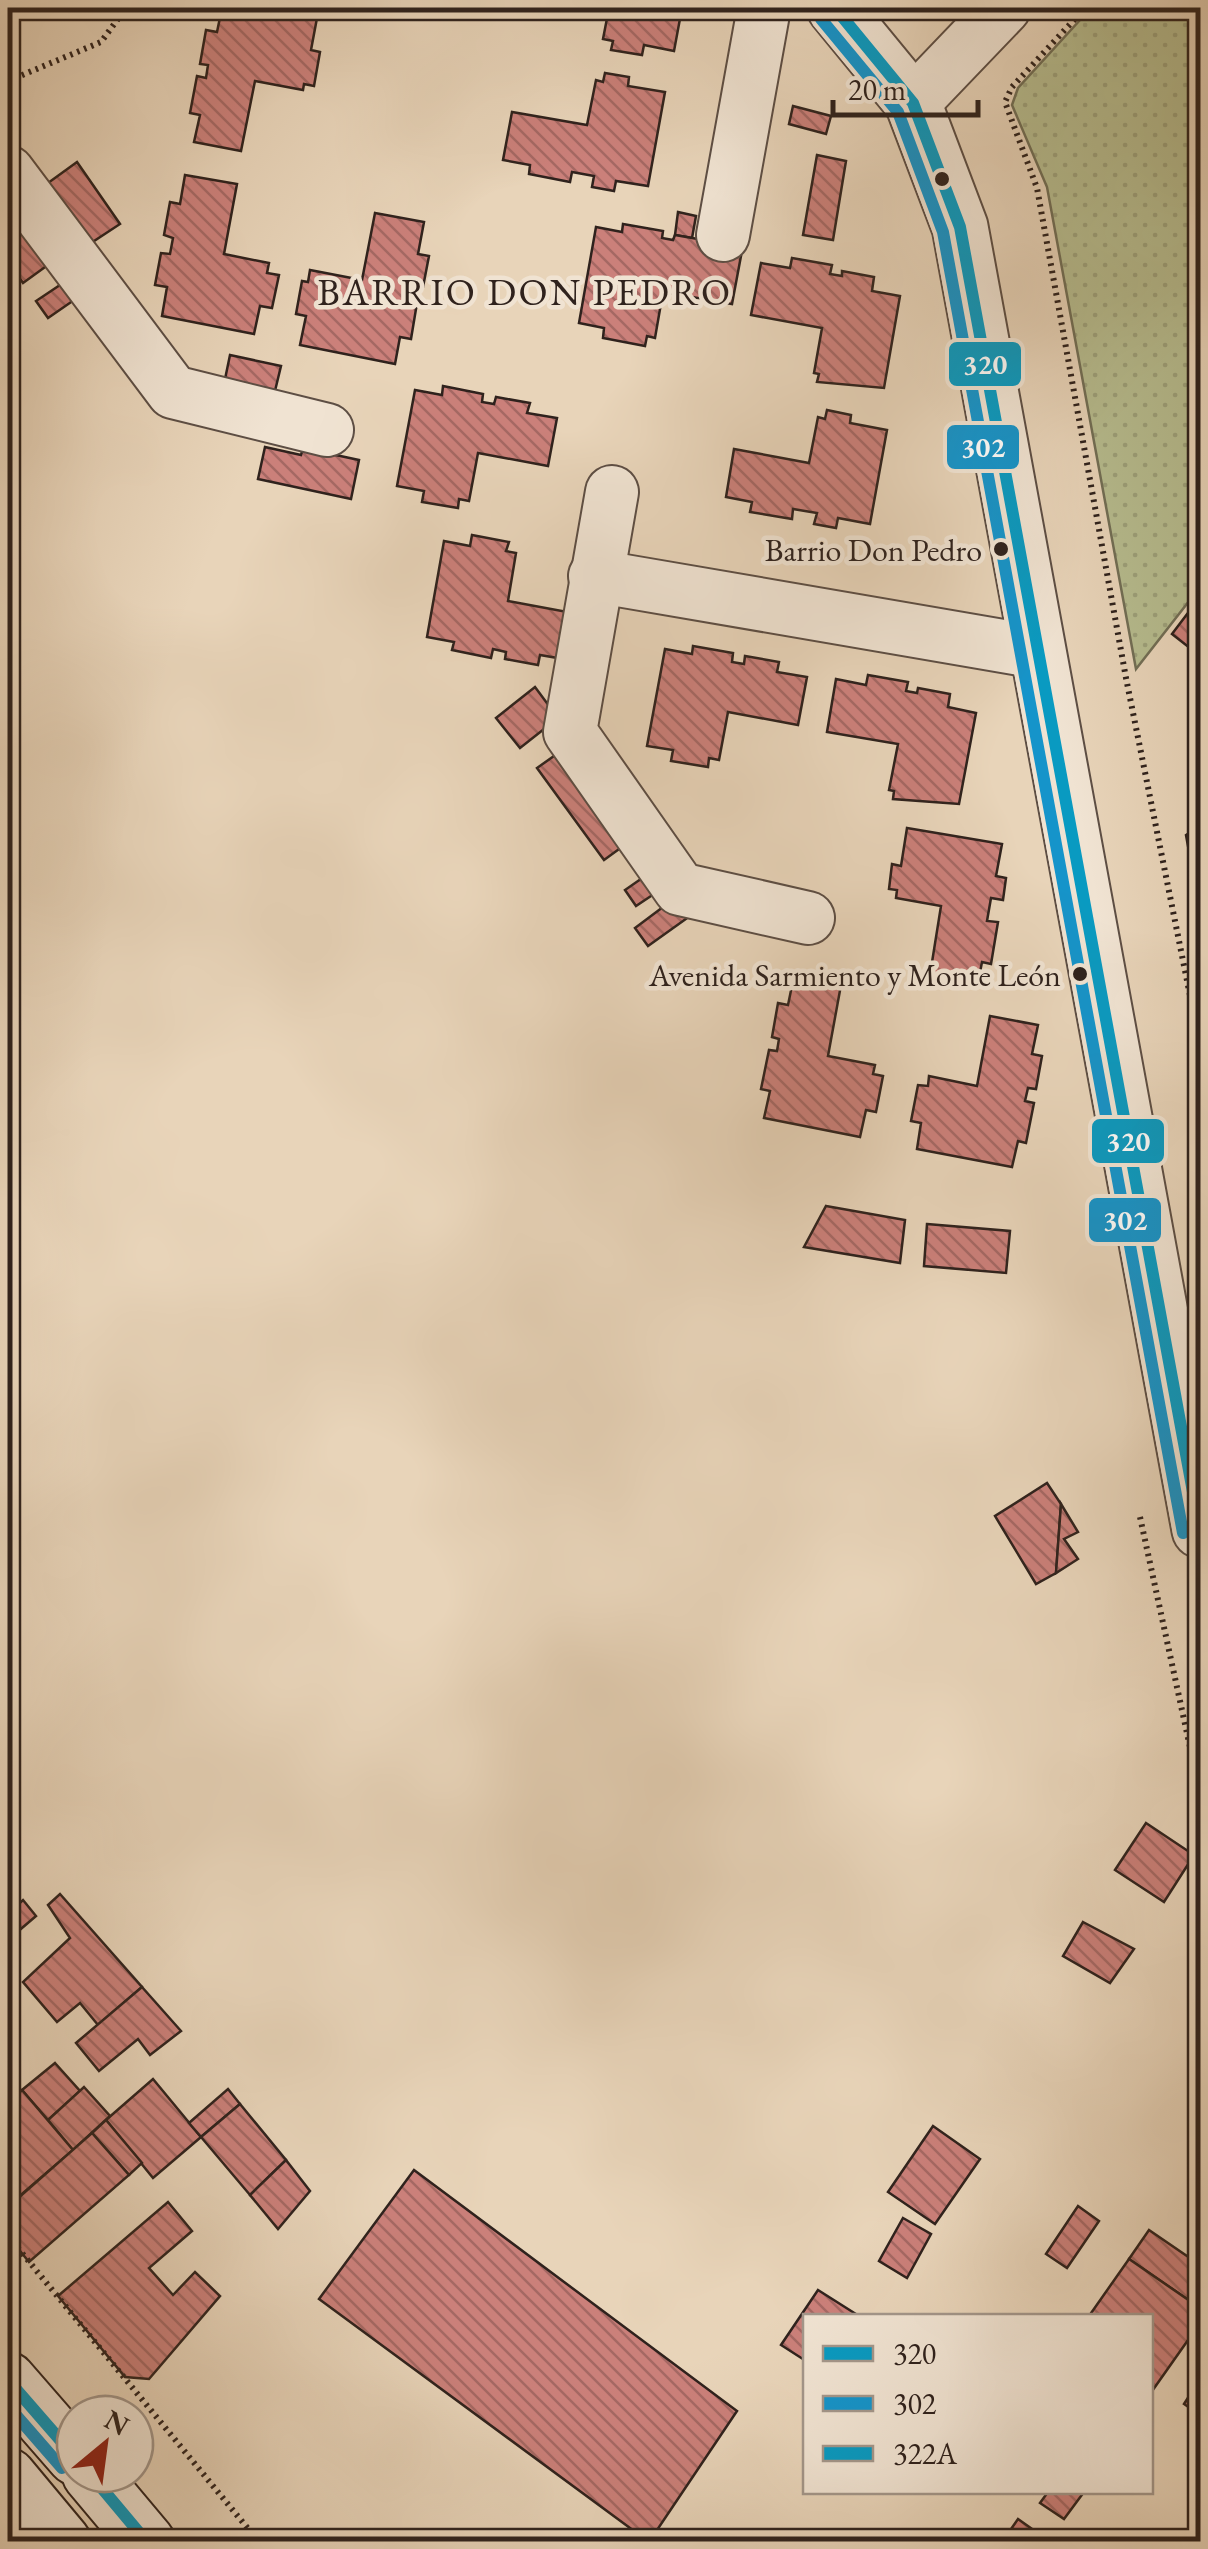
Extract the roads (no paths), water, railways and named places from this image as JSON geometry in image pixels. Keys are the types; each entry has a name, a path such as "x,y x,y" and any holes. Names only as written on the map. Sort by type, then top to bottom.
{"street":[{"path":"723,235 764,8"},
{"path":"835,8 913,104 960,227 1200,1530"},
{"path":"913,104 1004,8"},
{"path":"8,172 172,392 326,430"},
{"path":"612,492 570,732 680,889 808,918"},
{"path":"596,576 1038,652"},
{"path":"8,2380 55,2433"},
{"path":"8,2476 63,2542"},
{"path":"106,2494 146,2542"}],"place":[{"name":"Barrio Don Pedro","path":"1001,549"},
{"name":"Avenida Sarmiento y Monte León","path":"1080,974"}],"district":[{"name":"BARRIO DON PEDRO","path":"525,292"}]}
